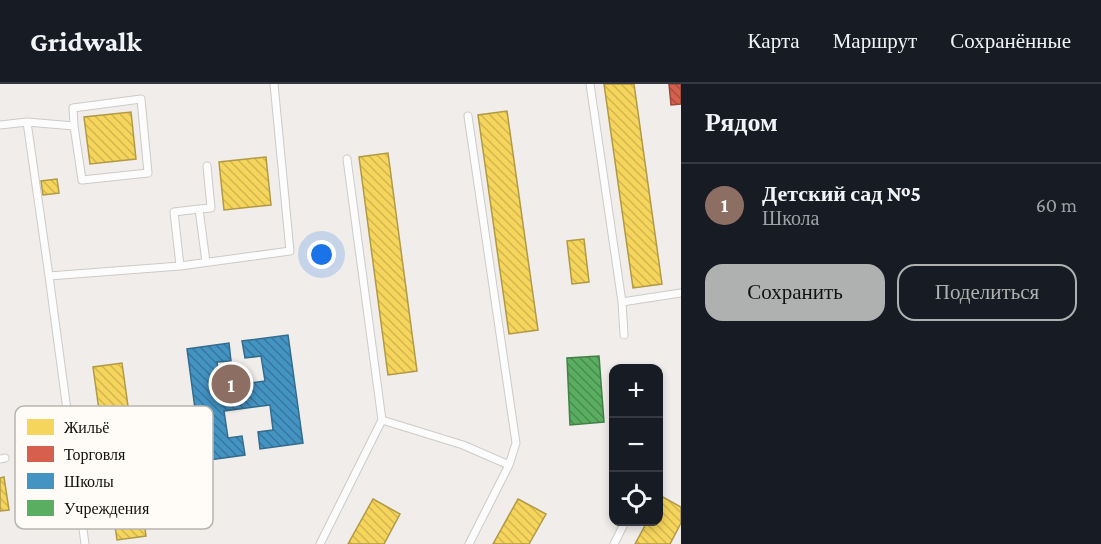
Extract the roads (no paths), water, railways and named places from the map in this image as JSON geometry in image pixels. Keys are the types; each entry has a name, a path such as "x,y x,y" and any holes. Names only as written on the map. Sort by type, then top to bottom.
{"lane":[{"path":"49,276 180,266 290,251 274,84"},
{"path":"590,84 622,302 624,335"},
{"path":"141,99 148,173 82,180 74,126 73,108 141,99"},
{"path":"468,116 516,443 509,465 469,544"},
{"path":"0,125 27,122 74,126"},
{"path":"27,122 66,406"},
{"path":"320,544 382,420 347,159"},
{"path":"180,266 174,212 211,208 207,166"},
{"path":"200,209 206,262"},
{"path":"622,302 681,293"},
{"path":"382,420 464,446 509,465"},
{"path":"614,544 623,526"},
{"path":"83,529 85,544"}],"place":[{"name":"Детский сад №5","path":"231,384"}]}
